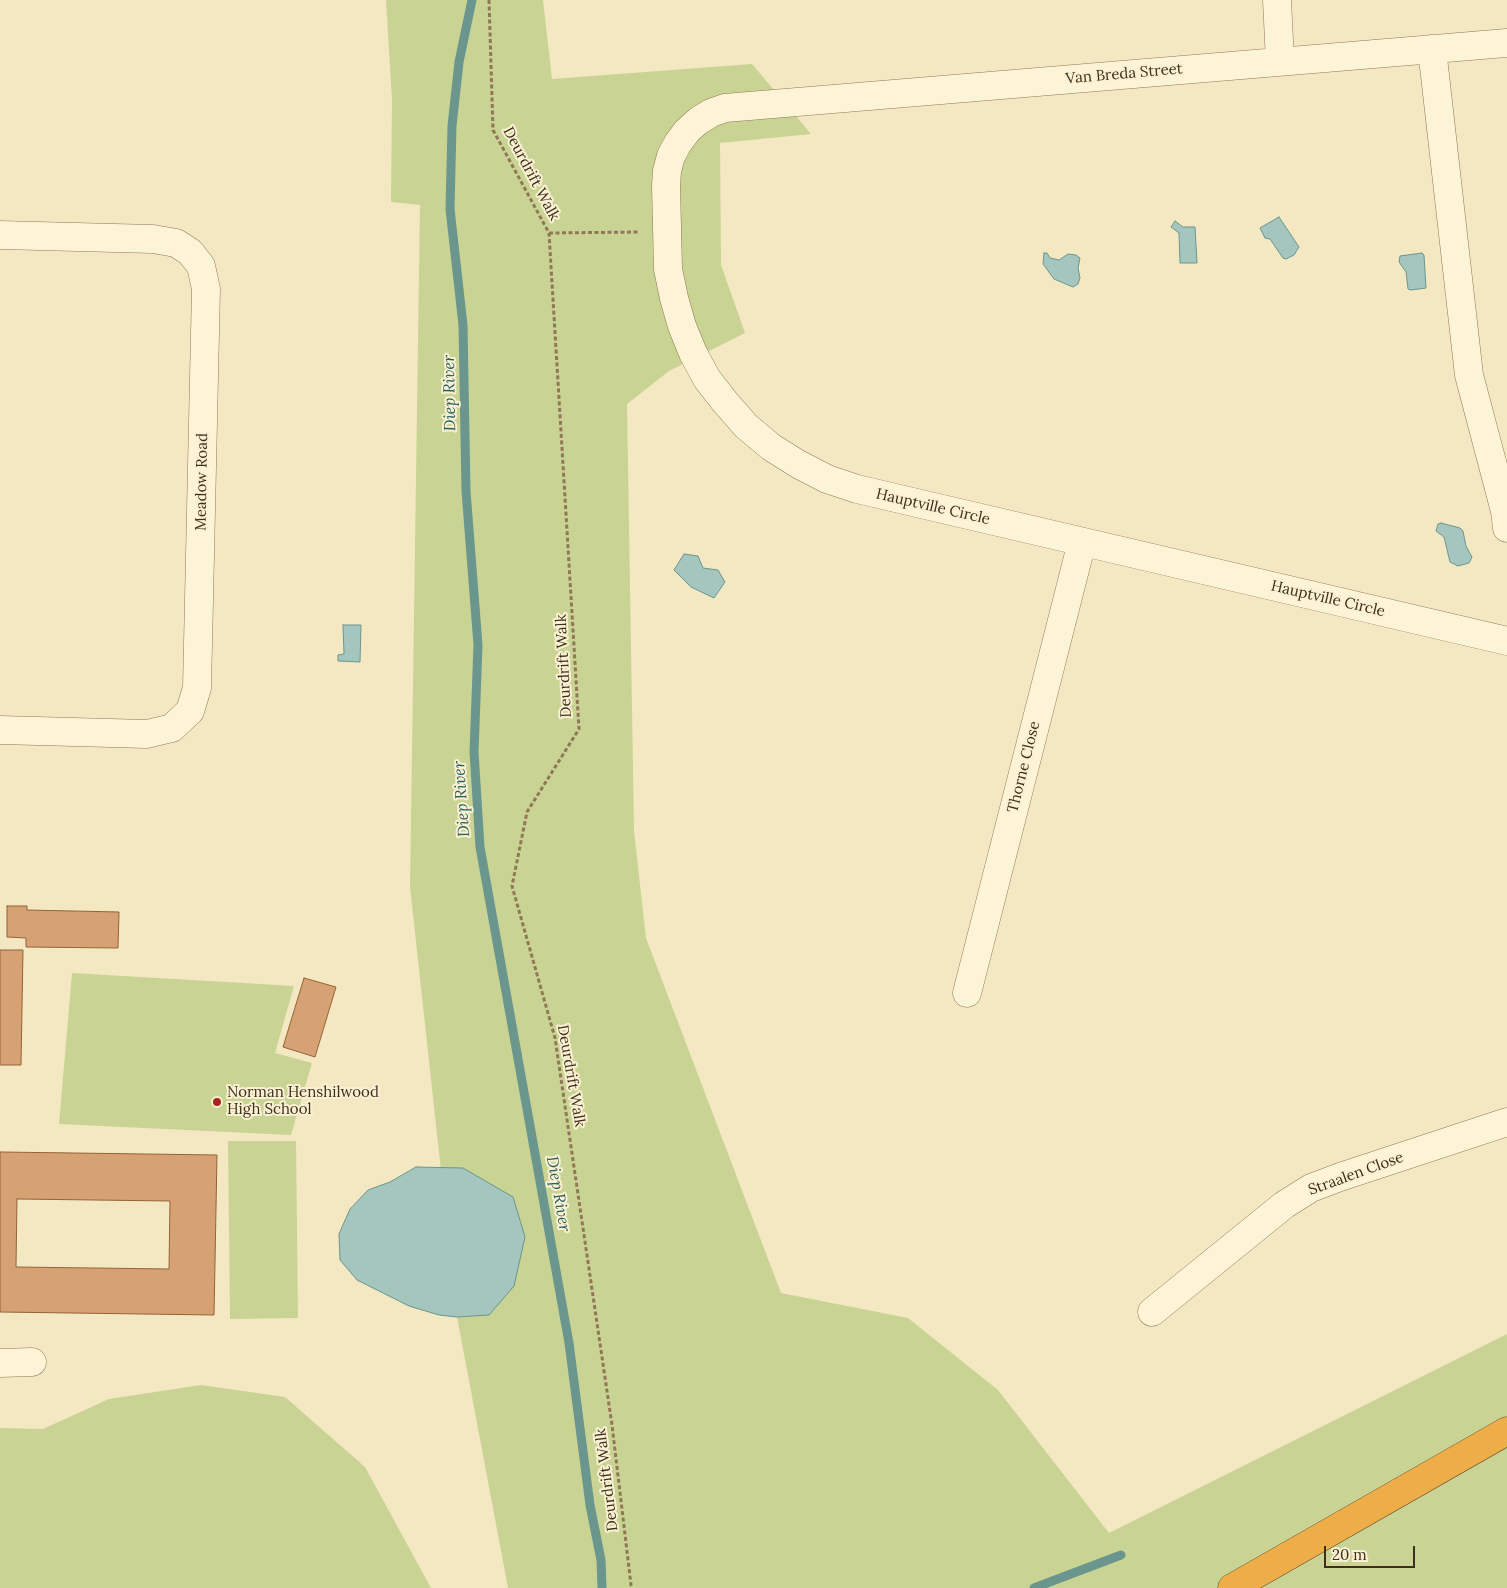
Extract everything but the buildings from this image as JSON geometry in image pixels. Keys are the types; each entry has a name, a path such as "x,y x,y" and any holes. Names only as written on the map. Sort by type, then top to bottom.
{"highway":[{"path":"1232,1588 1507,1431"}],"street":[{"path":"1277,0 1280,61"},
{"name":"Van Breda Street","path":"740,106 1507,43"},
{"path":"1432,49 1469,376 1505,511 1507,528"},
{"name":"Hauptville Circle","path":"740,106 725,108 711,113 698,121 678,143 671,156 666,186 668,269 682,326 693,353 707,378 746,426 771,447 827,479 857,489 1507,641"},
{"name":"Meadow Road","path":"0,236 153,239 176,243 190,252 201,266 206,289 197,688 190,711 172,728 147,734 0,730"},
{"name":"Thorne Close","path":"967,993 1082,542"},
{"name":"Straalen Close","path":"1152,1312 1284,1205 1311,1188 1507,1122"},
{"path":"0,1363 32,1362"}],"path":[{"name":"Deurdrift Walk","path":"489,0 493,130 549,233 580,729 527,812 512,886 555,1038 612,1425 631,1585 633,1588"},
{"path":"549,233 668,231"}],"green space":[{"path":"386,0 543,0 552,79 752,64 811,134 720,143 721,265 745,333 669,371 627,404 634,831 646,938 781,1293 908,1318 998,1390 1109,1533 1507,1334 1507,1588 508,1588 457,1317 410,887 420,205 391,202 392,100"},
{"path":"72,973 294,986 275,1053 312,1063 291,1135 59,1124"},
{"path":"228,1141 296,1141 298,1318 230,1319"},
{"path":"201,1385 285,1397 365,1467 431,1588 0,1588 0,1428 43,1429 109,1399"}],"water":[{"path":"1279,217 1299,247 1294,255 1286,259 1283,258 1270,239 1265,238 1260,228"},
{"path":"1175,221 1183,227 1195,227 1197,263 1180,263 1179,233 1171,227"},
{"path":"1044,253 1047,253 1050,258 1059,260 1068,254 1076,255 1080,258 1078,268 1080,278 1078,284 1073,287 1054,279 1043,264"},
{"path":"1422,253 1424,255 1426,288 1408,289 1406,272 1399,262 1400,256"},
{"path":"1441,523 1460,528 1463,531 1466,546 1472,557 1469,563 1458,566 1450,562 1444,537 1436,531 1438,524"},
{"path":"684,554 698,556 703,568 718,570 725,582 714,598 691,587 674,570"},
{"path":"343,625 361,625 360,662 338,661 338,655 344,654"},
{"path":"416,1167 463,1168 513,1197 525,1237 514,1286 489,1315 457,1317 439,1315 409,1306 357,1280 340,1260 339,1234 350,1209 368,1190 390,1182"}],"waterway":[{"name":"Diep River","path":"472,0 459,62 452,126 450,209 463,325 466,491 478,645 474,752 480,847 569,1343 590,1505 601,1560 602,1588"},
{"path":"1034,1588 1121,1555"}],"place":[{"name":"Norman Henshilwood High School","path":"217,1102"}]}
